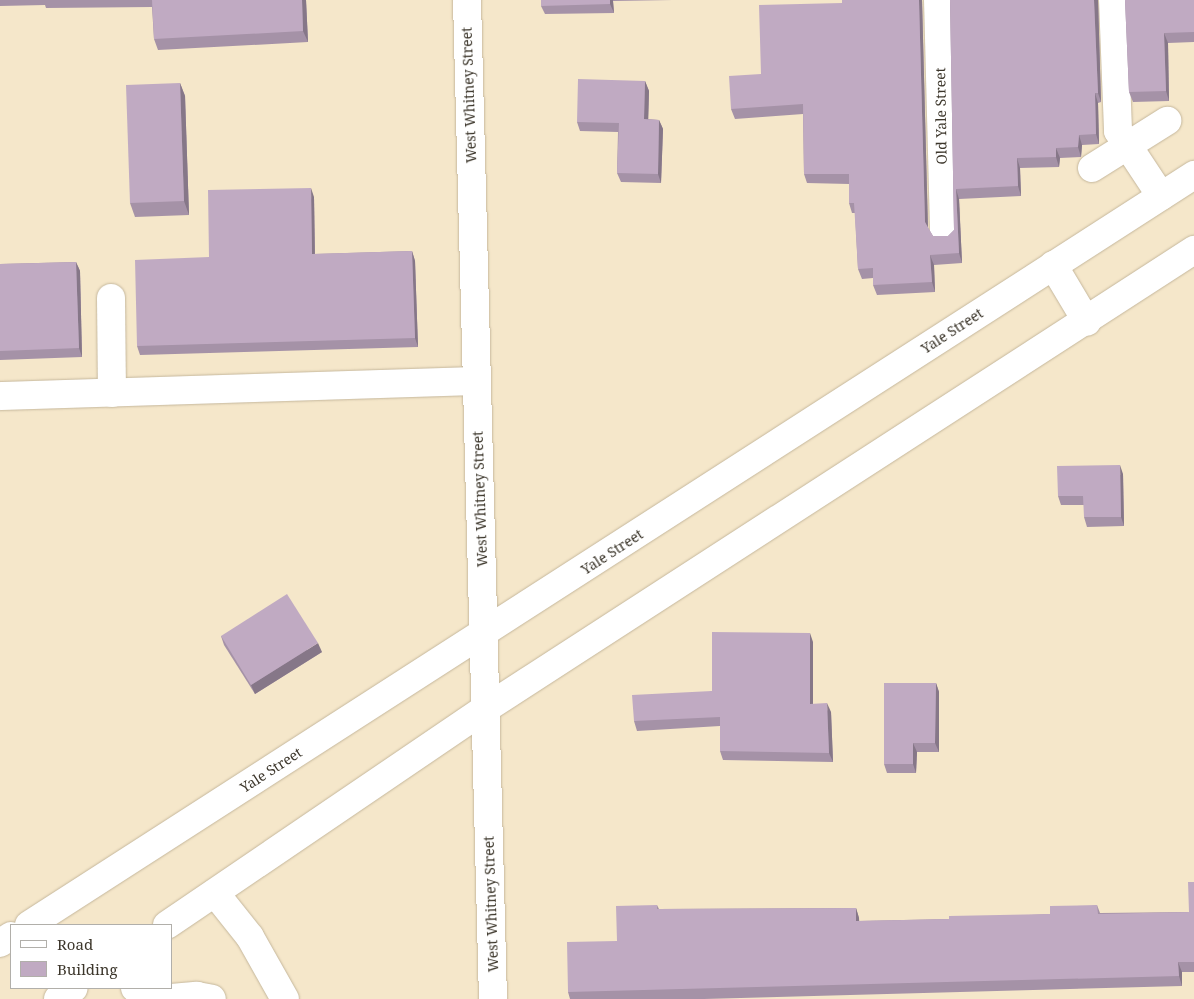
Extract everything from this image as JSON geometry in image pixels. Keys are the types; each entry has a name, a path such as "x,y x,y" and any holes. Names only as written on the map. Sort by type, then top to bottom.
{"main road":[{"name":"West Whitney Street","path":"466,0 493,999"},
{"name":"Old Yale Street","path":"938,0 944,232"},
{"path":"1113,0 1118,131 1161,196"},
{"path":"1092,168 1167,121"},
{"name":"Yale Street","path":"32,924 484,635 1194,175"},
{"path":"168,924 485,709 1087,322 1194,250"},
{"path":"1053,265 1087,322"},
{"path":"111,298 112,393"},
{"path":"0,396 477,381"},
{"path":"215,893 250,937 284,999"},
{"path":"58,999 73,989"},
{"path":"136,989 149,999"},
{"path":"160,999 197,996 212,999"}],"building":[{"path":"152,0 302,0 303,31 154,39"},
{"path":"541,0 610,0 610,4 541,6"},
{"path":"842,0 919,0 925,222 933,236 948,236 954,230 950,0 1094,0 1098,93 1095,93 1096,134 1079,135 1078,147 1056,148 1056,157 1017,158 1018,186 956,189 959,253 930,255 932,282 873,285 873,268 858,269 854,203 849,203 849,174 804,174 803,104 731,109 729,76 761,74 759,5 842,3"},
{"path":"1125,0 1194,0 1194,32 1164,33 1166,91 1129,92"},
{"path":"578,79 645,81 644,119 659,120 658,174 617,173 619,123 577,122"},
{"path":"180,83 184,201 130,203 126,85"},
{"path":"311,188 312,254 412,251 415,338 137,346 135,260 209,257 208,190"},
{"path":"76,262 79,348 0,351 0,264"},
{"path":"1120,465 1121,517 1084,517 1083,496 1058,496 1057,466"},
{"path":"287,594 318,643 251,685 221,636"},
{"path":"712,632 810,633 810,704 827,703 829,753 720,751 720,717 634,721 632,695 712,691"},
{"path":"884,683 936,683 935,743 913,743 913,764 884,764"},
{"path":"1188,882 1194,882 1194,962 1178,962 1179,976 568,992 567,942 617,941 616,906 657,905 657,909 856,908 856,921 949,919 949,916 1050,914 1050,906 1097,905 1098,914 1189,912"}]}
